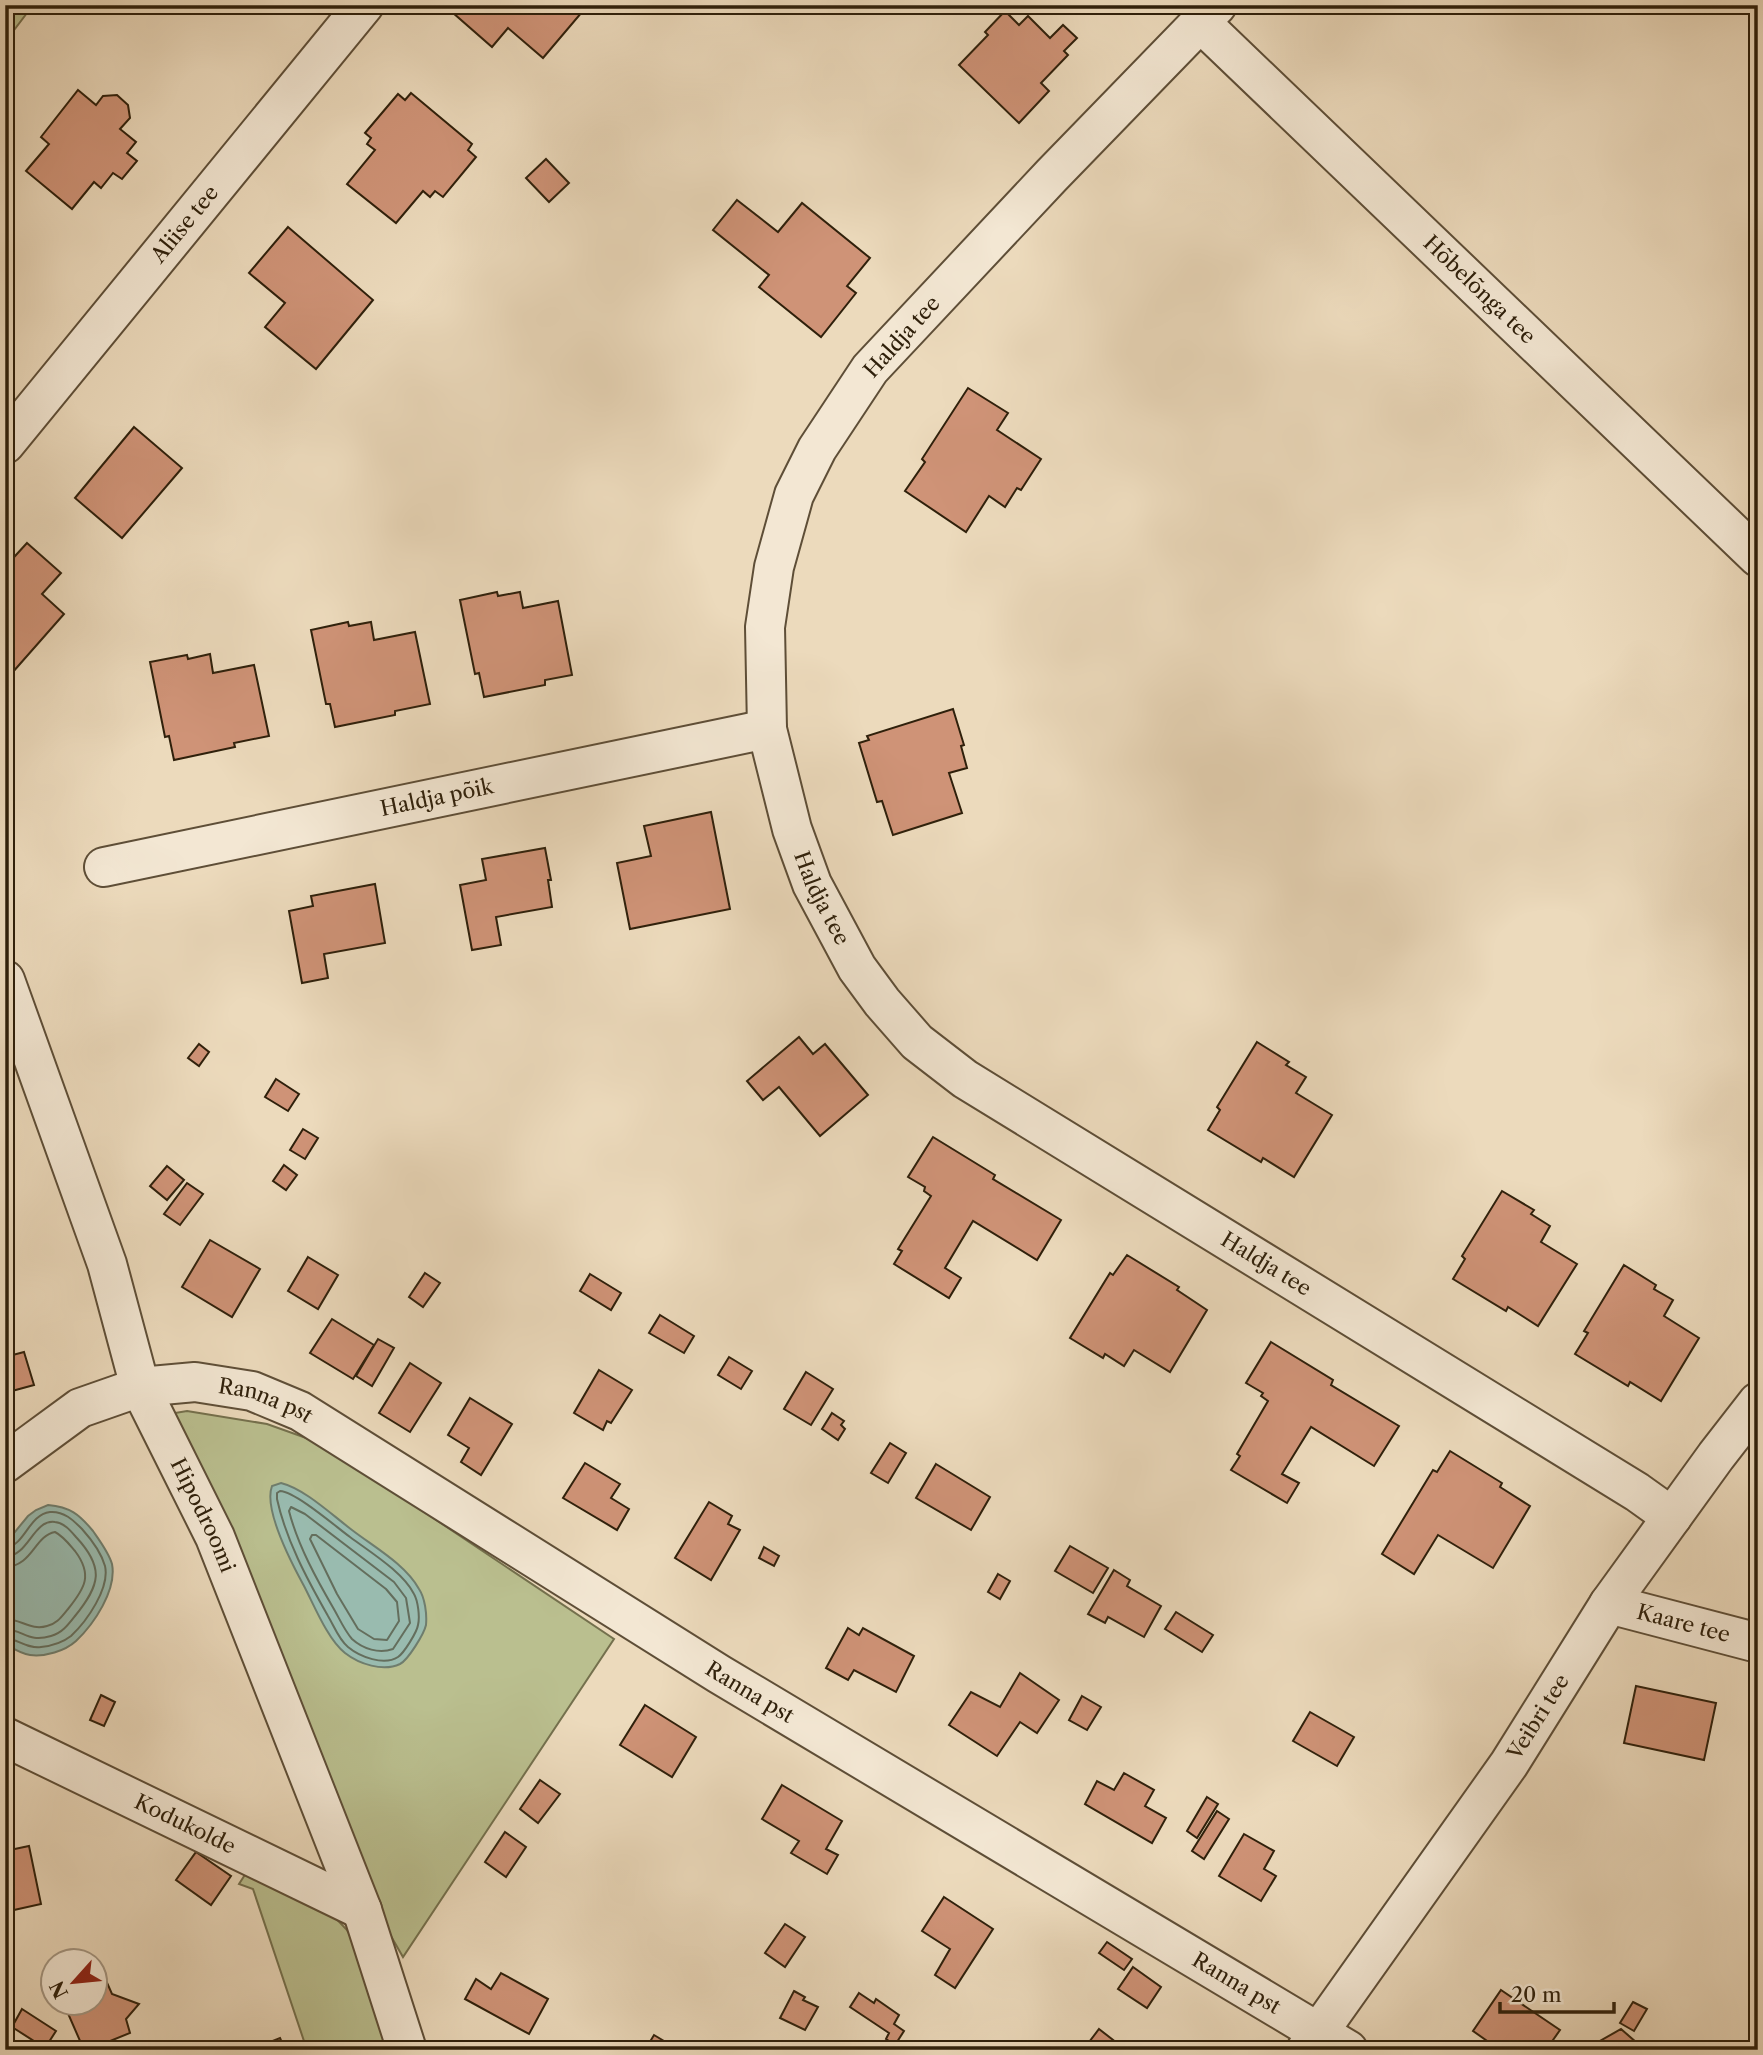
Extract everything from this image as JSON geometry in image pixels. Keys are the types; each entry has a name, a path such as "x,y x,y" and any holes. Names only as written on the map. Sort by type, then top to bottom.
{"street":[{"name":"Aliise tee","path":"5,444 364,5"},
{"name":"Hõbelõnga tee","path":"1209,14 1758,557"},
{"name":"Haldja tee","path":"1209,14 1052,175 870,369 817,449 794,495 774,567 765,627 767,729 792,829 812,884 857,968 917,1042 965,1079 1625,1485 1672,1517"},
{"name":"Haldja põik","path":"104,867 767,729"},
{"name":"Hipodroomi","path":"5,981 107,1264 140,1387 215,1538 414,2048"},
{"name":"Ranna pst","path":"5,1463 80,1408 140,1387 195,1382 252,1391 300,1410 719,1674 1324,2044"},
{"name":"Veibri tee","path":"1324,2044 1509,1763 1609,1604 1758,1402"},
{"name":"Kaare tee","path":"1609,1604 1758,1643"},
{"name":"Kodukolde","path":"5,1737 362,1910"}],"green space":[{"path":"5,5 33,5 5,42"},
{"path":"187,1411 267,1424 309,1439 387,1487 614,1639 403,1957 365,1891 169,1414"},
{"path":"250,1867 327,1909 347,1930 360,1953 392,2050 307,2050 253,1889 239,1884"}],"water":[{"path":"281,1483 309,1497 388,1556 406,1572 419,1589 425,1606 426,1625 415,1646 400,1664 379,1667 364,1663 345,1653 333,1640 293,1564 275,1522 270,1496 272,1486"},
{"path":"48,1505 68,1510 88,1525 109,1556 113,1574 103,1606 76,1641 55,1652 30,1655 5,1644 5,1544 28,1516"}],"building":[{"path":"457,5 588,5 543,58 508,28 492,47 452,12"},
{"path":"1005,11 1019,25 1028,16 1050,38 1063,25 1077,38 1064,51 1068,55 1041,83 1049,91 1019,123 959,65 988,35 985,32"},
{"path":"78,90 96,105 103,96 117,95 128,105 130,118 120,129 136,142 127,153 137,161 122,179 113,173 101,188 94,182 72,209 26,171 49,144 41,137"},
{"path":"411,93 472,144 468,150 476,157 443,197 435,191 430,197 423,191 396,223 347,184 375,150 367,144 371,138 365,133 398,94 405,100"},
{"path":"546,159 569,183 549,202 526,178"},
{"path":"737,200 778,232 802,203 870,258 847,286 856,293 821,337 759,287 769,275 713,230"},
{"path":"288,227 373,300 316,369 265,327 285,303 249,273"},
{"path":"968,388 1008,413 997,430 1041,459 1021,490 1017,488 1005,507 989,496 966,532 905,491 925,462 922,459"},
{"path":"134,427 182,468 122,538 75,498"},
{"path":"27,543 61,573 42,594 64,614 12,673 5,667 5,567"},
{"path":"497,592 498,596 520,592 523,608 558,601 572,675 545,680 545,685 484,697 479,673 475,674 460,600"},
{"path":"348,622 349,626 371,622 374,640 415,632 430,704 395,711 395,715 335,727 330,704 326,704 311,630"},
{"path":"210,654 213,673 254,665 269,736 234,743 235,747 174,760 169,736 165,737 150,662"},
{"path":"953,709 964,745 961,746 967,768 949,773 962,813 893,835 882,801 877,802 859,743 869,740 867,736"},
{"path":"711,812 730,909 630,929 617,863 651,856 644,826"},
{"path":"545,848 551,880 548,880 552,907 496,917 501,945 472,950 460,885 486,880 482,859"},
{"path":"375,884 385,943 324,954 328,978 302,983 289,911 313,906 311,896"},
{"path":"799,1037 813,1054 825,1044 868,1095 820,1136 779,1087 763,1100 747,1081"},
{"path":"1257,1042 1289,1062 1286,1065 1306,1077 1296,1093 1332,1115 1294,1177 1263,1158 1261,1162 1208,1130 1220,1110 1217,1107"},
{"path":"199,1044 209,1052 199,1066 188,1058"},
{"path":"276,1079 299,1094 288,1111 265,1097"},
{"path":"303,1129 318,1138 305,1159 290,1150"},
{"path":"933,1137 995,1175 993,1179 1061,1220 1037,1260 973,1221 945,1268 961,1278 949,1298 894,1264 902,1251 898,1249 931,1196 924,1191 925,1187 908,1177"},
{"path":"284,1165 297,1175 286,1190 273,1181"},
{"path":"167,1166 184,1180 167,1200 150,1186"},
{"path":"187,1183 203,1194 180,1225 164,1214"},
{"path":"1502,1191 1534,1210 1531,1214 1550,1226 1541,1242 1577,1264 1538,1326 1508,1307 1506,1311 1453,1279 1465,1259 1462,1256"},
{"path":"210,1240 260,1269 232,1317 182,1287"},
{"path":"1127,1255 1179,1287 1177,1290 1207,1310 1170,1372 1134,1350 1124,1366 1105,1354 1103,1358 1070,1338 1110,1273 1113,1275"},
{"path":"308,1257 338,1275 318,1309 288,1291"},
{"path":"1624,1265 1656,1285 1654,1289 1673,1300 1664,1316 1699,1338 1661,1401 1630,1382 1628,1386 1575,1354 1588,1333 1584,1331"},
{"path":"425,1273 440,1283 423,1307 409,1297"},
{"path":"590,1274 621,1293 611,1310 580,1291"},
{"path":"660,1315 694,1336 684,1353 649,1333"},
{"path":"332,1319 374,1345 353,1379 310,1353"},
{"path":"378,1339 394,1348 372,1386 356,1376"},
{"path":"1271,1342 1333,1380 1331,1385 1399,1426 1374,1466 1311,1427 1282,1474 1299,1483 1287,1503 1231,1470 1240,1456 1237,1454 1268,1401 1261,1396 1263,1393 1246,1383"},
{"path":"24,1352 34,1385 12,1391 5,1357"},
{"path":"729,1357 752,1371 741,1389 718,1375"},
{"path":"410,1363 441,1383 410,1432 379,1413"},
{"path":"599,1370 632,1390 611,1423 607,1421 603,1430 574,1413"},
{"path":"806,1372 833,1389 811,1425 784,1409"},
{"path":"470,1398 512,1424 481,1475 461,1462 469,1448 448,1435"},
{"path":"832,1413 844,1421 841,1425 845,1429 838,1440 822,1429"},
{"path":"890,1443 906,1453 888,1483 871,1473"},
{"path":"1450,1451 1502,1483 1500,1487 1530,1506 1493,1568 1438,1535 1414,1574 1382,1554 1433,1470 1437,1472"},
{"path":"585,1463 620,1484 611,1498 629,1509 617,1530 563,1498"},
{"path":"936,1464 990,1497 971,1530 916,1498"},
{"path":"709,1502 732,1516 728,1524 740,1530 711,1580 675,1558"},
{"path":"1070,1546 1108,1568 1093,1593 1055,1571"},
{"path":"764,1547 779,1556 774,1566 759,1558"},
{"path":"1114,1570 1130,1580 1127,1586 1161,1606 1144,1637 1108,1617 1105,1623 1088,1614"},
{"path":"998,1574 1010,1581 1000,1599 988,1592"},
{"path":"1176,1612 1213,1635 1202,1652 1165,1629"},
{"path":"848,1628 859,1635 863,1628 914,1656 896,1692 854,1670 848,1680 826,1668"},
{"path":"1020,1673 1059,1700 1037,1733 1020,1722 997,1756 949,1725 971,1692 1000,1707"},
{"path":"1636,1686 1716,1703 1704,1760 1624,1743"},
{"path":"101,1695 115,1702 104,1726 90,1720"},
{"path":"1082,1696 1101,1707 1087,1730 1069,1720"},
{"path":"645,1705 696,1737 672,1777 620,1745"},
{"path":"1310,1712 1354,1737 1337,1766 1293,1741"},
{"path":"1124,1773 1154,1790 1145,1806 1166,1818 1152,1843 1085,1804 1097,1781 1114,1790"},
{"path":"540,1780 560,1794 538,1823 520,1809"},
{"path":"782,1785 842,1821 826,1849 838,1855 827,1874 791,1853 799,1841 762,1819"},
{"path":"1207,1797 1218,1804 1197,1838 1187,1831"},
{"path":"1217,1811 1229,1819 1204,1859 1192,1851"},
{"path":"505,1832 526,1847 506,1877 485,1862"},
{"path":"1244,1834 1274,1851 1264,1869 1276,1876 1261,1901 1219,1876"},
{"path":"29,1846 41,1904 5,1912 5,1851"},
{"path":"196,1852 231,1876 211,1905 176,1880"},
{"path":"944,1897 993,1929 955,1988 935,1975 950,1949 922,1931"},
{"path":"785,1924 805,1937 785,1967 765,1953"},
{"path":"1107,1942 1132,1959 1124,1970 1099,1953"},
{"path":"1133,1967 1161,1987 1147,2008 1118,1989"},
{"path":"501,1973 548,1999 529,2034 465,1999 476,1979 491,1989"},
{"path":"108,1985 112,1994 139,2004 126,2019 130,2033 84,2050 69,2016 108,2016"},
{"path":"1501,1990 1560,2030 1546,2050 1500,2050 1473,2031"},
{"path":"794,1991 805,1997 803,2000 818,2007 805,2030 780,2018"},
{"path":"859,1993 874,2003 876,1999 899,2015 894,2024 904,2031 895,2045 886,2039 889,2033 850,2007"},
{"path":"1633,2002 1647,2009 1634,2031 1620,2023"},
{"path":"22,2009 56,2031 45,2048 12,2027"},
{"path":"1099,2029 1126,2050 1083,2050"},
{"path":"1621,2029 1637,2043 1632,2050 1584,2050"},
{"path":"654,2035 679,2050 645,2050"},
{"path":"280,2038 285,2050 250,2050"}]}
